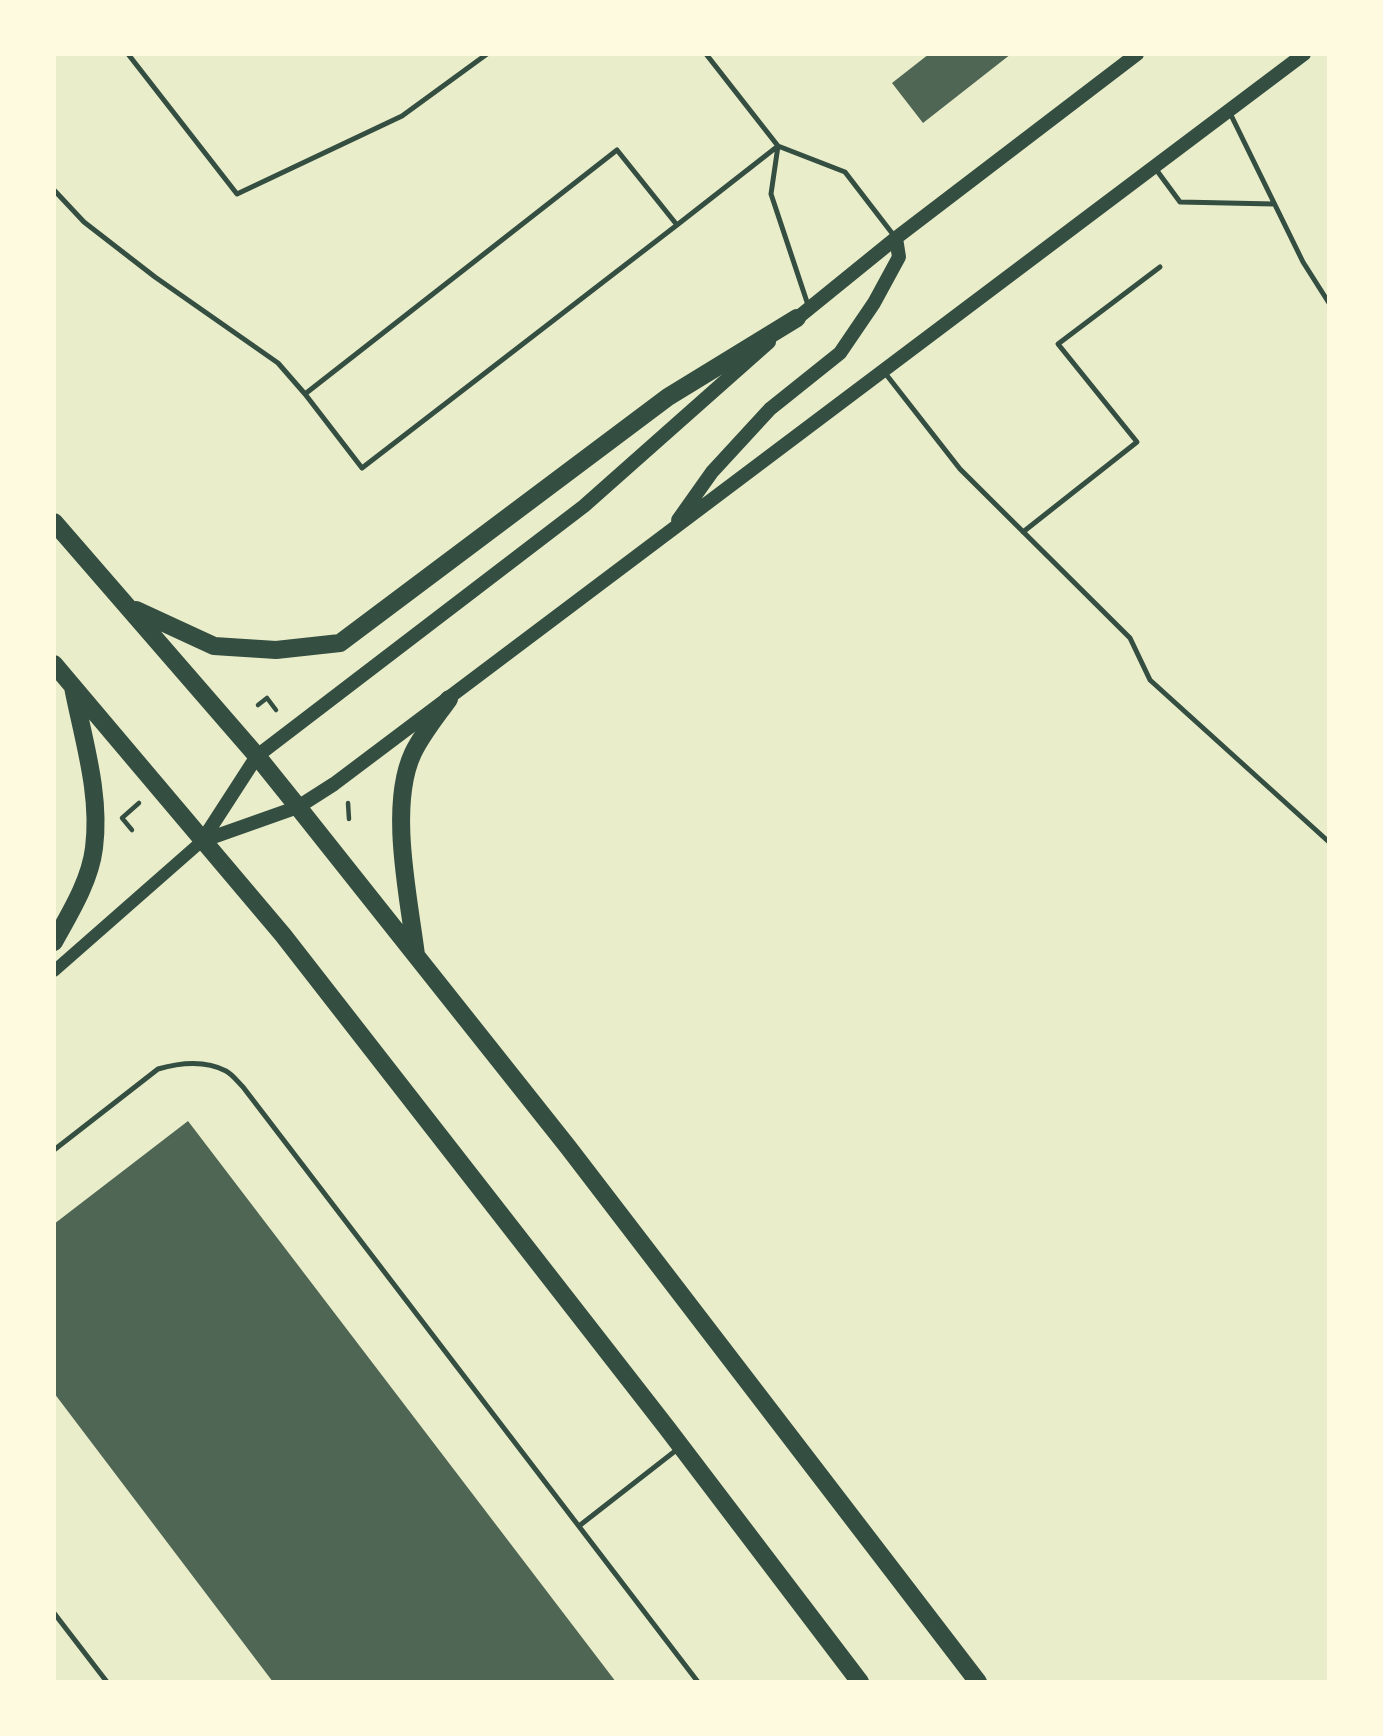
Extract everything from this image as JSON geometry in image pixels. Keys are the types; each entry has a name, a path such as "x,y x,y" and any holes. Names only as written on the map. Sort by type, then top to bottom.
{"main road":[{"path":"202,841 257,757 584,506 803,313 896,238 1137,54"},
{"path":"202,841 298,807 334,784 1304,54"},
{"path":"672,530 712,472 770,409 841,353 874,303 899,257 896,238"},
{"path":"128,606 214,646 276,650 340,643 668,397 803,313"},
{"path":"54,522 298,807 617,1210 978,1682"},
{"path":"54,664 283,935 681,1446 860,1682"},
{"path":"54,942 81,891 94,850 97,805 72,684"},
{"path":"416,956 401,827 403,787 413,753 449,699"}],"street":[{"path":"54,971 202,841"}],"lane":[{"path":"128,54 237,194 402,116 487,54"},
{"path":"706,54 778,146 845,172 896,238"},
{"path":"1229,111 1303,262 1329,303"},
{"path":"54,190 84,222 155,277 278,363 362,468 778,146"},
{"path":"778,146 771,194 803,313"},
{"path":"305,394 617,150 677,225"},
{"path":"1154,166 1180,202 1274,204"},
{"path":"1023,532 1137,442 1058,344 1160,267"},
{"path":"883,371 960,469 1130,638 1150,680 1329,842"},
{"path":"54,1150 158,1069 179,1063 226,1071 243,1087 698,1682"},
{"path":"579,1526 681,1446"},
{"path":"54,1613 107,1682"}],"path":[{"path":"258,705 267,698 276,710"},
{"path":"348,802 349,819"},
{"path":"132,830 122,818 140,803"}],"building":[{"path":"929,54 1011,54 923,123 892,83"},
{"path":"188,1121 616,1682 273,1682 54,1393 54,1224"}]}
